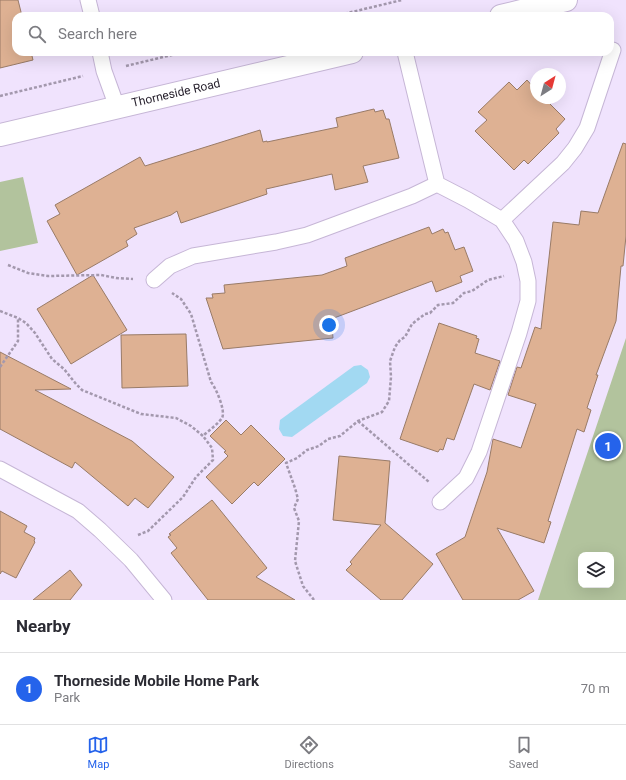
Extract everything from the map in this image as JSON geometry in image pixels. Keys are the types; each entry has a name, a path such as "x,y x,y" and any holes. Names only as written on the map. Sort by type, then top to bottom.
{"street":[{"path":"517,12 566,0"},
{"name":"Thorneside Road","path":"0,135 335,56"}],"lane":[{"path":"88,0 91,12"},
{"path":"101,56 104,71 117,107"},
{"path":"406,56 437,184 502,220 516,241 526,269 528,282 528,300 519,333 478,452 466,478 443,499"},
{"path":"502,220 563,163 575,148 587,128 611,56"},
{"path":"154,280 170,266 193,256 276,242 307,235 412,196 437,184"},
{"path":"0,469 78,512 113,542 131,560 164,600"}],"path":[{"path":"352,12 402,0"},
{"path":"8,265 28,273 48,276 101,275 116,278 154,280 181,299 191,314 211,382 216,388 223,412 222,418 203,436"},
{"path":"314,600 303,586 295,561 299,521 294,508 298,498 286,463 297,458 308,450 319,446 328,439 340,436 358,421 382,412 389,401 391,377 390,361 395,347 400,340 405,337 412,324 438,306 453,302 464,293 472,291 488,280 504,277 508,274 526,269"},
{"path":"0,311 26,323 35,333 52,359 64,369 82,390 142,414 176,418 191,426 203,436 212,448 213,460 196,477 183,497 148,530 132,538 113,542"},
{"path":"0,366 18,341 18,318"},
{"path":"358,421 443,499"}],"green space":[{"path":"23,177 38,243 0,251 0,182"},
{"path":"626,338 626,600 538,600"}],"water":[{"path":"361,365 368,370 370,377 367,383 292,437 283,436 279,429 280,420 354,366"}],"building":[{"path":"0,0 18,0 21,12 12,12 12,56 32,56 33,60 0,68"},
{"path":"527,80 530,83 530,104 550,104 565,119 556,129 559,133 528,164 524,160 514,170 475,131 487,120 478,112 509,82 517,90"},
{"path":"374,109 375,112 383,110 386,119 389,119 399,158 363,166 368,182 335,190 332,174 266,189 267,194 181,223 177,211 171,215 134,228 137,234 126,241 128,246 77,275 47,221 60,214 55,205 140,157 145,166 260,130 263,142 267,142 338,127 336,118"},
{"path":"623,143 626,144 626,236 623,266 621,266 616,321 596,375 598,375 587,408 591,410 584,432 577,429 548,521 551,522 544,543 497,528 534,591 518,600 463,600 436,554 465,537 487,472 493,439 521,448 536,404 508,395 517,367 521,368 535,327 541,329 553,222 579,225 581,211 598,213"},
{"path":"429,227 432,234 443,229 445,233 448,232 455,250 464,247 473,271 460,276 462,282 436,292 432,281 334,318 335,326 332,326 333,338 223,349 206,298 213,298 212,294 225,293 224,285 322,275 347,266 345,258"},
{"path":"93,275 127,330 71,364 37,309"},
{"path":"439,323 477,336 476,338 479,339 475,353 500,361 490,390 474,384 454,440 447,438 443,450 440,449 438,452 400,439"},
{"path":"186,334 188,386 122,388 121,335"},
{"path":"0,352 71,389 35,390 132,441 174,477 148,508 135,498 128,506 75,462 72,468 0,429"},
{"path":"226,420 241,435 251,425 285,459 258,486 254,482 232,504 206,477 228,456 224,452 226,451 210,436"},
{"path":"339,456 390,461 385,523 433,564 402,600 381,600 346,570 352,564 350,562 381,525 333,520"},
{"path":"212,500 267,568 256,577 295,600 208,600 171,553 177,548 168,537 171,535 169,534"},
{"path":"0,511 27,526 24,532 35,538 35,542 16,578 2,571 0,574"},
{"path":"70,570 82,585 70,600 33,600"}],"place":[{"name":"Thorneside Mobile Home Park","path":"608,446"}]}
